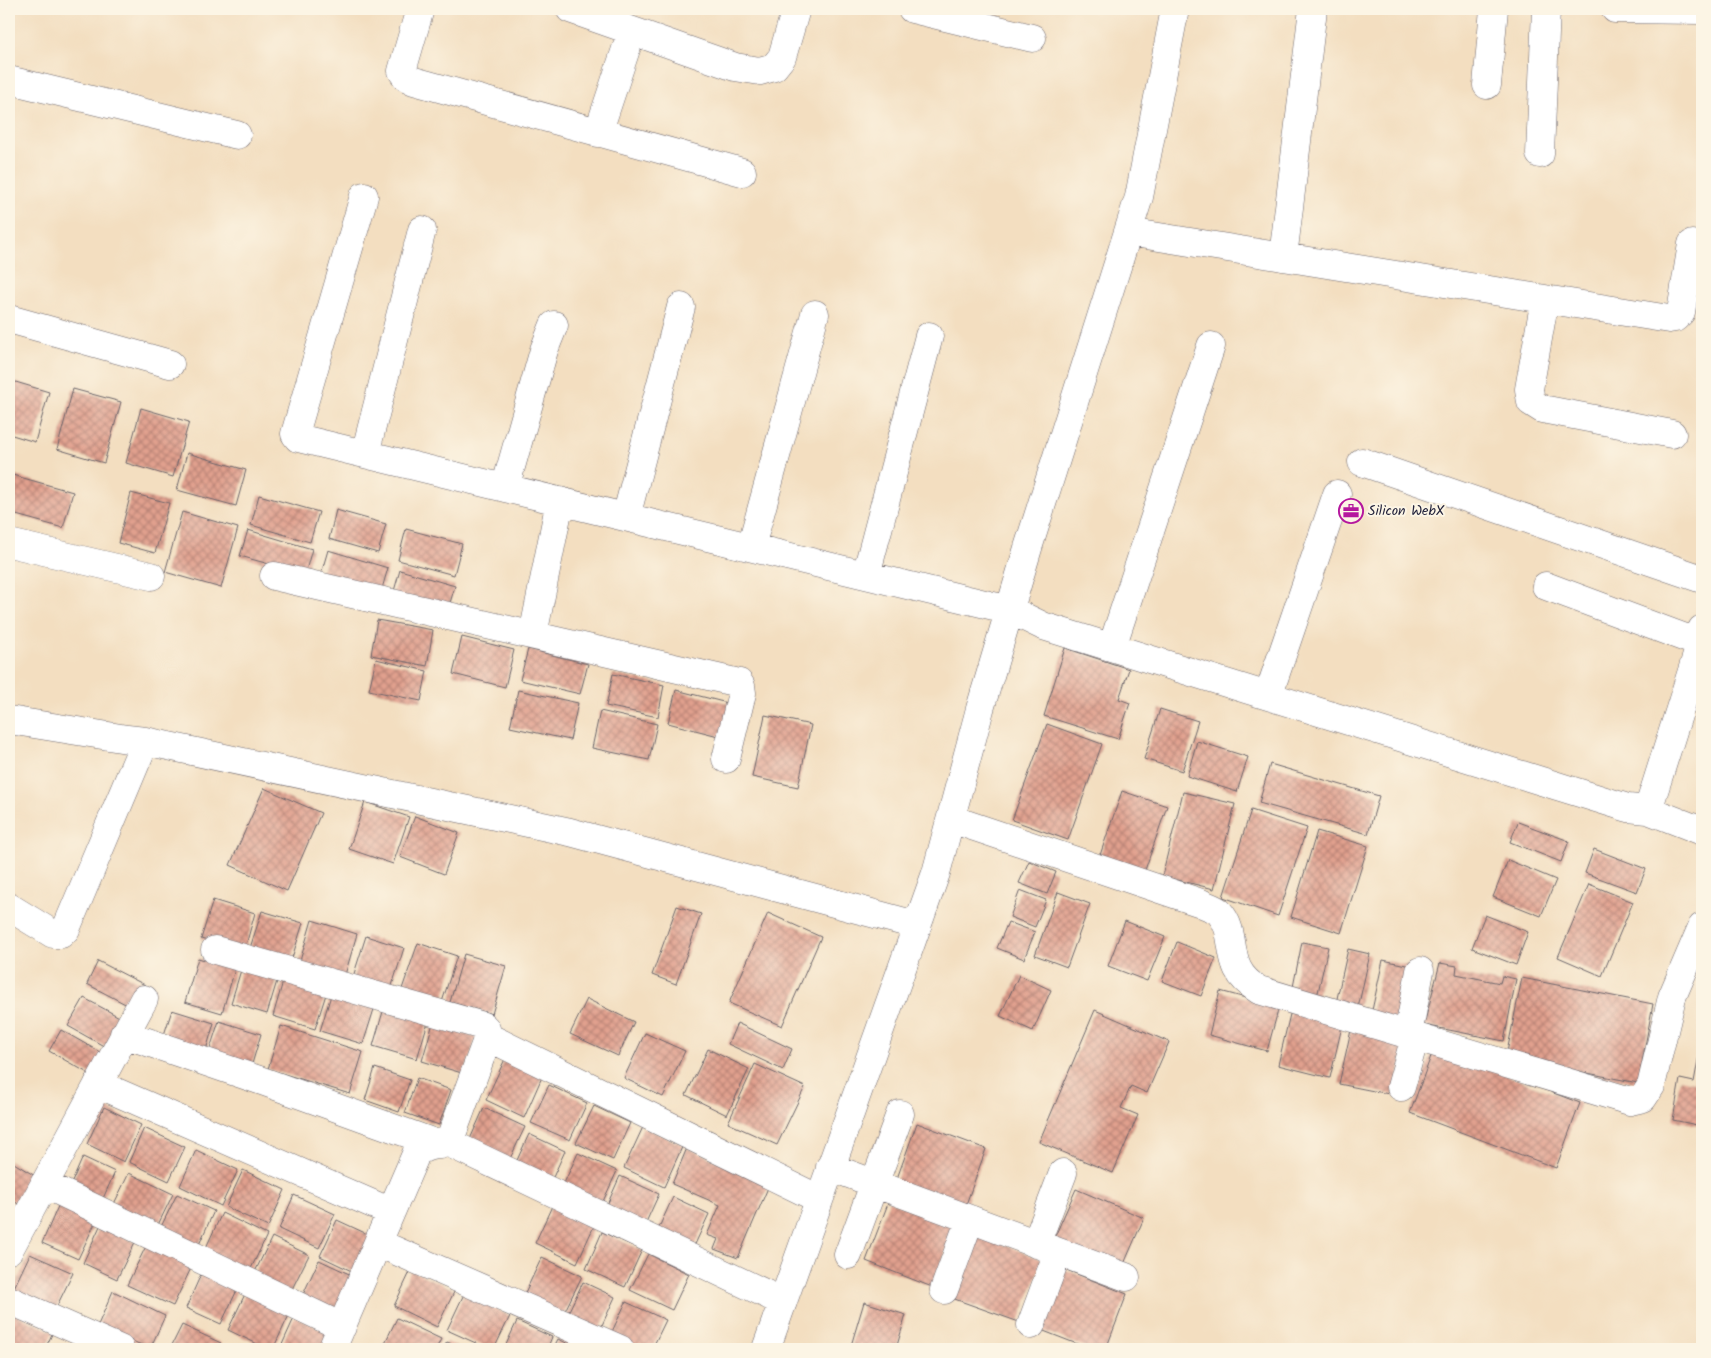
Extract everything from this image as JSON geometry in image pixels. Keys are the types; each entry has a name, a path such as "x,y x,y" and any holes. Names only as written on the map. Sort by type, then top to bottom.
{"street":[{"path":"420,9 403,65 402,71 406,77 414,81 742,172"},
{"path":"570,9 627,22 735,67 760,72 774,67 782,56 796,9"},
{"path":"912,9 944,12 1032,38"},
{"path":"766,1349 936,873 980,709 1086,362 1139,197 1175,9"},
{"path":"1283,257 1313,9"},
{"path":"1487,85 1494,9"},
{"path":"1540,154 1546,9"},
{"path":"1615,9 1702,10"},
{"path":"598,133 627,22"},
{"path":"9,80 237,135"},
{"path":"364,196 295,434 298,438 1010,610 1043,626 1628,808 1648,810 1702,831"},
{"path":"365,454 422,230"},
{"path":"1128,232 1669,319 1675,318 1682,312 1692,244"},
{"path":"1545,299 1529,389 1531,402 1542,409 1672,434"},
{"path":"626,517 681,308"},
{"path":"751,547 815,314"},
{"path":"9,319 170,364"},
{"path":"505,488 544,350 554,324"},
{"path":"866,575 929,336"},
{"path":"1112,647 1211,346"},
{"path":"1362,462 1702,579"},
{"path":"1268,696 1338,494"},
{"path":"533,635 560,502"},
{"path":"9,543 151,576"},
{"path":"274,576 739,683 742,693 726,759"},
{"path":"1546,586 1700,645 1648,810"},
{"path":"9,720 127,739 145,740 570,832 916,925"},
{"path":"9,907 53,934 61,934 66,929 145,740"},
{"path":"951,819 1201,903 1218,912 1227,926 1234,960 1240,975 1248,984 1260,990 1630,1101 1642,1098 1652,1086 1672,997 1702,926"},
{"path":"44,1184 338,1343 416,1154 425,1147 443,1144 451,1137 488,1037 486,1029 478,1024 215,950"},
{"path":"1401,1087 1412,1036 1420,971"},
{"path":"9,1250 144,999"},
{"path":"124,1034 443,1144 783,1302"},
{"path":"488,1037 819,1199"},
{"path":"98,1084 391,1212"},
{"path":"848,1255 900,1114"},
{"path":"830,1167 1126,1277"},
{"path":"1031,1325 1063,1174"},
{"path":"944,1290 970,1219"},
{"path":"378,1243 620,1349"},
{"path":"9,1300 120,1349"}],"building":[{"path":"9,380 49,392 35,442 9,434"},
{"path":"73,389 121,402 104,463 57,449"},
{"path":"141,408 189,422 173,477 126,463"},
{"path":"187,453 246,470 236,506 177,490"},
{"path":"9,474 73,492 63,528 9,513"},
{"path":"131,493 169,503 155,553 118,543"},
{"path":"259,495 319,512 310,542 251,525"},
{"path":"336,510 386,524 378,553 329,539"},
{"path":"182,512 238,528 221,588 165,572"},
{"path":"406,529 462,544 454,575 398,560"},
{"path":"248,530 312,549 305,574 240,556"},
{"path":"328,550 388,568 379,599 319,581"},
{"path":"400,570 455,586 447,613 392,598"},
{"path":"377,620 433,630 427,666 371,655"},
{"path":"462,637 514,650 505,687 453,674"},
{"path":"1065,648 1129,669 1119,699 1130,703 1118,739 1044,716"},
{"path":"528,649 588,664 580,694 520,680"},
{"path":"376,659 427,671 421,701 369,690"},
{"path":"613,674 664,685 658,717 606,706"},
{"path":"518,690 578,703 570,740 510,727"},
{"path":"676,690 739,706 730,739 668,723"},
{"path":"1160,709 1198,721 1182,771 1144,759"},
{"path":"600,711 657,724 649,760 592,748"},
{"path":"765,715 811,725 798,787 752,777"},
{"path":"1047,724 1102,744 1068,840 1012,820"},
{"path":"1197,741 1248,757 1237,792 1187,776"},
{"path":"1270,764 1379,796 1368,834 1259,803"},
{"path":"264,788 321,813 287,891 230,865"},
{"path":"1122,791 1167,806 1143,876 1098,861"},
{"path":"1183,792 1235,804 1214,889 1162,876"},
{"path":"365,802 409,817 393,864 349,849"},
{"path":"1251,810 1307,828 1278,916 1223,897"},
{"path":"415,816 459,833 444,874 400,857"},
{"path":"1518,822 1569,841 1561,862 1510,842"},
{"path":"1317,831 1368,846 1341,933 1291,917"},
{"path":"1594,849 1646,869 1637,892 1585,873"},
{"path":"1508,860 1556,880 1541,916 1493,897"},
{"path":"1029,861 1056,872 1047,894 1019,883"},
{"path":"1589,884 1633,902 1602,976 1558,957"},
{"path":"1020,890 1046,900 1035,927 1010,917"},
{"path":"1058,892 1090,904 1067,967 1035,955"},
{"path":"213,900 255,913 244,952 201,939"},
{"path":"677,906 701,914 676,984 652,975"},
{"path":"262,911 303,923 291,961 250,948"},
{"path":"768,913 821,937 782,1026 729,1003"},
{"path":"1485,915 1528,932 1516,965 1472,948"},
{"path":"312,920 357,934 342,985 297,971"},
{"path":"1125,921 1165,937 1147,981 1108,966"},
{"path":"1008,922 1035,932 1024,959 997,948"},
{"path":"366,936 404,948 390,992 352,980"},
{"path":"1177,942 1216,958 1201,996 1162,981"},
{"path":"1302,942 1328,947 1317,997 1292,992"},
{"path":"418,943 457,956 442,1002 402,989"},
{"path":"1348,949 1370,954 1358,1008 1336,1003"},
{"path":"464,954 506,966 492,1014 450,1002"},
{"path":"198,958 235,969 222,1013 185,1002"},
{"path":"1383,960 1411,966 1398,1021 1371,1015"},
{"path":"98,961 145,985 133,1008 87,984"},
{"path":"1440,963 1457,966 1456,974 1500,983 1502,976 1516,979 1504,1041 1424,1025"},
{"path":"241,970 277,981 267,1014 231,1003"},
{"path":"1019,975 1051,990 1033,1031 1000,1016"},
{"path":"284,978 327,991 315,1029 273,1016"},
{"path":"1522,978 1653,1004 1638,1083 1506,1057"},
{"path":"1220,991 1279,1007 1267,1051 1209,1035"},
{"path":"332,992 375,1006 363,1044 320,1031"},
{"path":"84,998 125,1020 109,1049 68,1026"},
{"path":"587,999 634,1022 618,1056 570,1034"},
{"path":"384,1008 428,1022 417,1059 373,1046"},
{"path":"172,1010 214,1023 204,1057 161,1044"},
{"path":"1095,1010 1169,1042 1147,1093 1131,1086 1121,1108 1138,1115 1113,1173 1039,1142"},
{"path":"1291,1010 1343,1022 1330,1078 1278,1065"},
{"path":"219,1021 261,1034 249,1074 206,1061"},
{"path":"433,1023 476,1037 465,1074 422,1061"},
{"path":"737,1023 792,1049 783,1070 728,1044"},
{"path":"281,1026 363,1052 350,1094 268,1069"},
{"path":"61,1030 105,1055 93,1076 49,1051"},
{"path":"1351,1030 1406,1041 1394,1095 1339,1084"},
{"path":"645,1033 685,1051 663,1097 624,1078"},
{"path":"1701,1044 1702,1126 1673,1120 1680,1079 1694,1082"},
{"path":"1434,1048 1580,1103 1556,1168 1410,1113"},
{"path":"708,1049 749,1069 727,1115 686,1095"},
{"path":"505,1059 542,1077 524,1118 486,1100"},
{"path":"755,1064 805,1087 777,1145 728,1123"},
{"path":"375,1068 410,1080 399,1112 365,1100"},
{"path":"417,1078 451,1090 439,1125 405,1113"},
{"path":"549,1085 587,1103 570,1140 531,1123"},
{"path":"594,1106 630,1123 613,1160 576,1143"},
{"path":"104,1107 141,1125 124,1162 87,1144"},
{"path":"484,1108 525,1127 506,1167 466,1148"},
{"path":"917,1123 986,1149 964,1210 895,1184"},
{"path":"643,1127 683,1145 664,1187 624,1168"},
{"path":"144,1128 185,1147 169,1181 129,1162"},
{"path":"529,1134 565,1151 549,1186 513,1169"},
{"path":"687,1148 770,1183 738,1258 714,1249 718,1239 707,1235 720,1205 672,1184"},
{"path":"196,1150 238,1170 221,1206 180,1186"},
{"path":"578,1153 617,1171 599,1210 560,1192"},
{"path":"83,1157 115,1172 100,1205 68,1191"},
{"path":"9,1160 40,1179 23,1207 9,1198"},
{"path":"243,1170 285,1190 268,1227 226,1207"},
{"path":"129,1173 173,1194 155,1231 111,1210"},
{"path":"620,1176 659,1194 642,1231 603,1214"},
{"path":"1076,1189 1144,1218 1120,1273 1052,1243"},
{"path":"177,1194 214,1211 197,1249 159,1231"},
{"path":"294,1195 335,1214 319,1248 279,1229"},
{"path":"673,1197 709,1214 691,1253 655,1236"},
{"path":"889,1201 956,1227 932,1287 866,1261"},
{"path":"59,1204 96,1221 78,1259 42,1243"},
{"path":"552,1206 594,1226 577,1263 535,1243"},
{"path":"222,1213 267,1235 248,1275 203,1254"},
{"path":"337,1220 378,1239 360,1275 320,1256"},
{"path":"100,1226 135,1242 117,1279 83,1263"},
{"path":"602,1232 642,1250 625,1287 586,1269"},
{"path":"973,1233 1043,1260 1019,1322 949,1297"},
{"path":"272,1237 309,1255 289,1295 252,1278"},
{"path":"147,1244 192,1266 173,1306 127,1285"},
{"path":"30,1254 73,1273 53,1314 11,1294"},
{"path":"648,1254 689,1274 672,1310 630,1290"},
{"path":"542,1257 582,1276 561,1319 521,1301"},
{"path":"319,1260 360,1279 341,1320 300,1301"},
{"path":"1059,1267 1127,1294 1106,1349 1090,1349 1036,1328"},
{"path":"411,1270 455,1290 437,1327 394,1306"},
{"path":"202,1272 238,1288 221,1324 186,1308"},
{"path":"583,1282 615,1297 597,1336 564,1321"},
{"path":"113,1291 165,1316 150,1349 98,1325"},
{"path":"246,1292 290,1313 273,1349 268,1349 228,1330"},
{"path":"464,1294 510,1316 494,1349 489,1349 447,1330"},
{"path":"626,1302 666,1320 652,1349 628,1349 608,1340"},
{"path":"864,1302 906,1315 896,1349 850,1349"},
{"path":"9,1311 53,1332 45,1349 9,1349"},
{"path":"295,1316 332,1334 325,1349 280,1349"},
{"path":"397,1318 441,1339 436,1349 382,1349"},
{"path":"517,1321 552,1337 547,1349 504,1349"},
{"path":"182,1325 221,1343 218,1349 170,1349"},
{"path":"558,1339 579,1349 553,1349"},
{"path":"447,1342 463,1349 443,1349"}],"place":[{"name":"Silicon WebX","path":"1351,511"}]}
